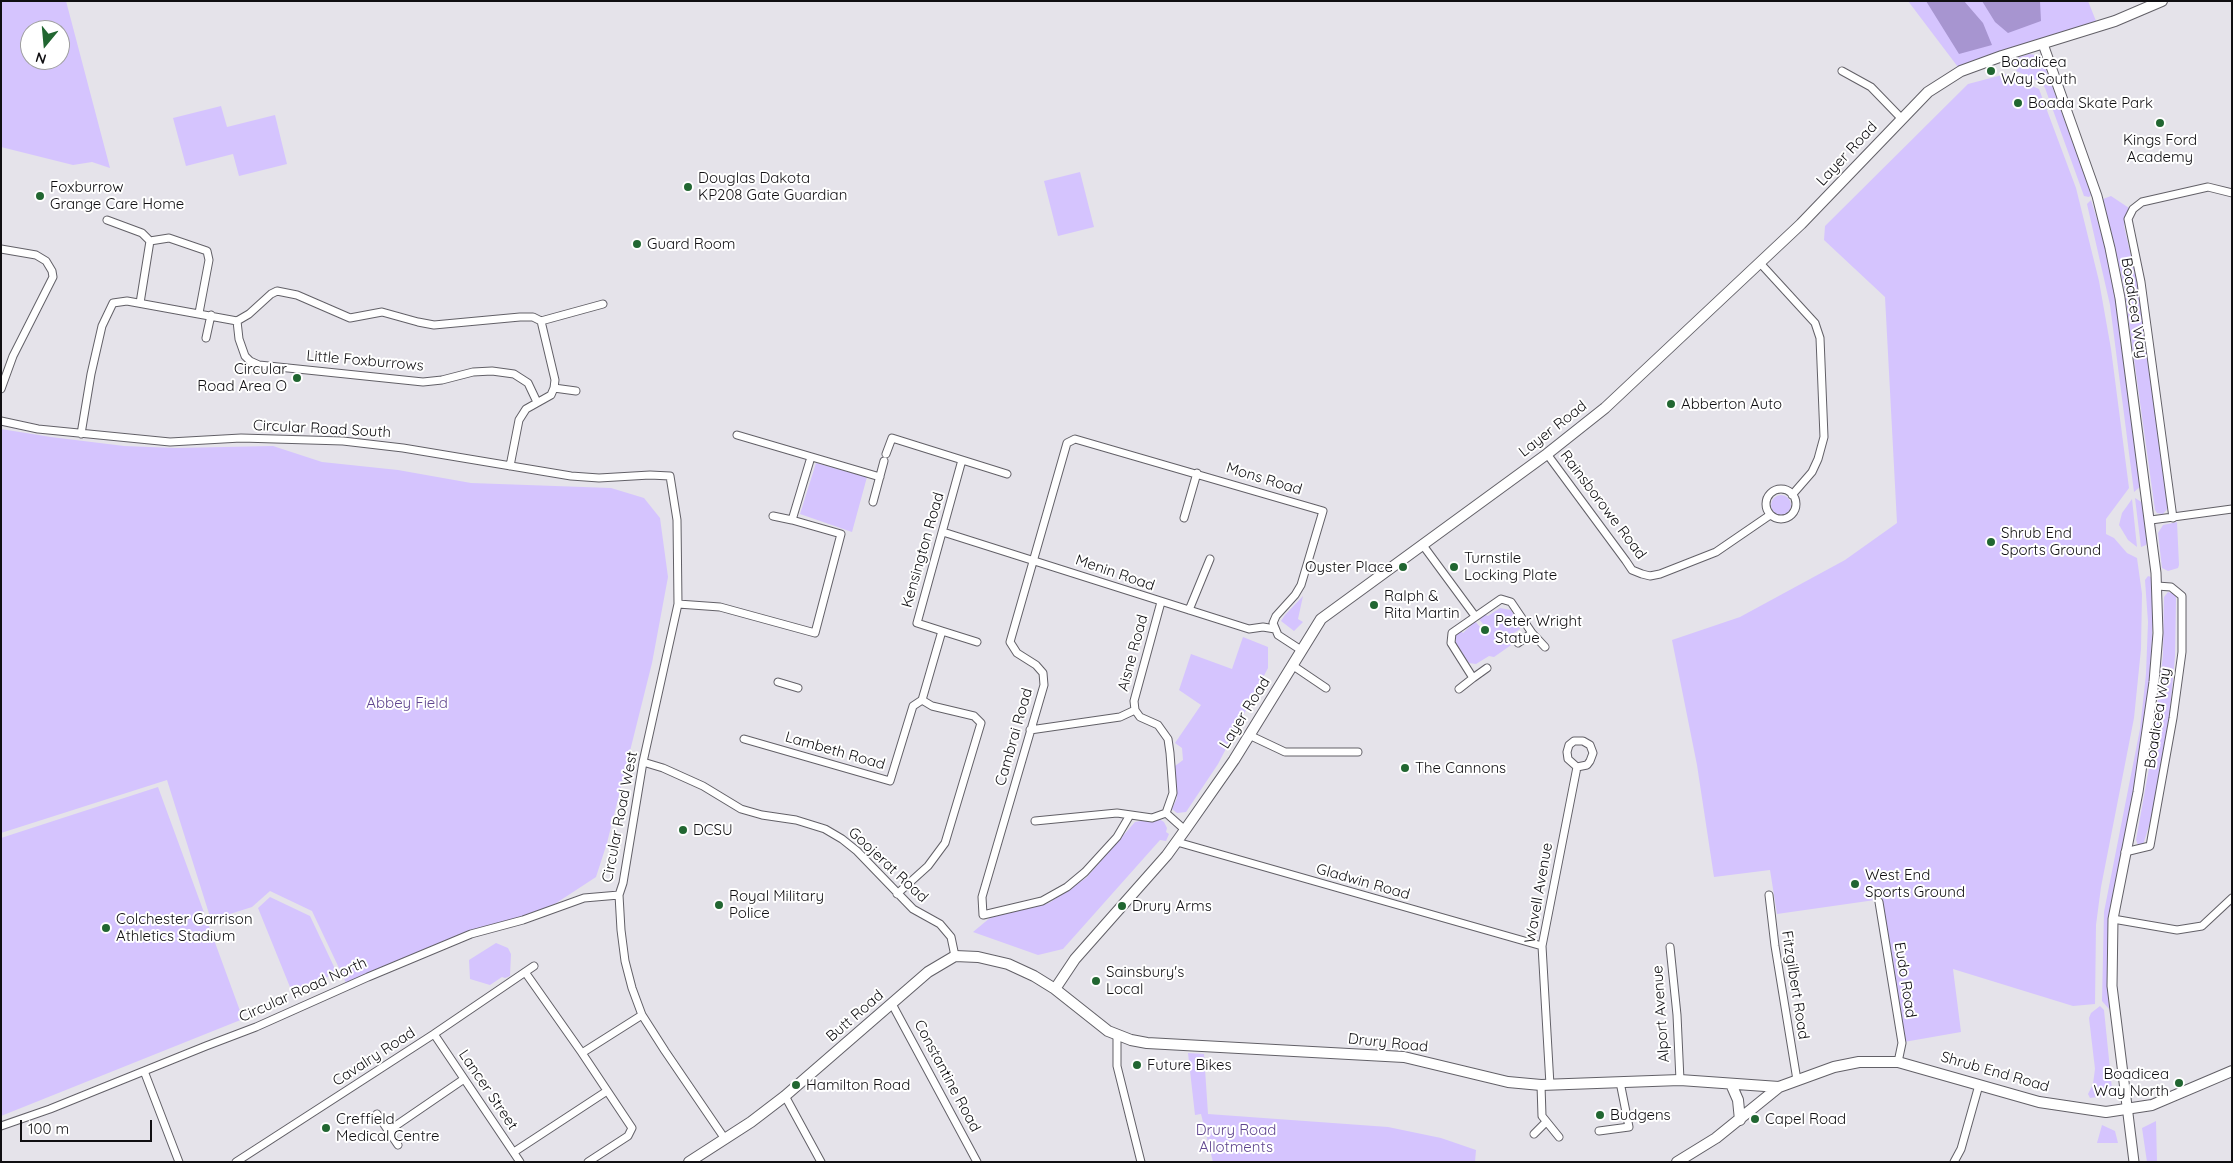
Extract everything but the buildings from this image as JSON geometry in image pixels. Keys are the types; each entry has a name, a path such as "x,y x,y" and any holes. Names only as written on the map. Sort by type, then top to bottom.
{"main road":[{"name":"Layer Road","path":"1055,989 1075,959 1185,830 1249,735 1321,619 1547,454 1612,401 1760,263 1928,92 1961,71 2115,21 2162,1"},
{"path":"955,956 978,957 1008,964 1034,976 1055,989"},
{"name":"Butt Road","path":"688,1162 725,1139 785,1096 928,972 955,956"},
{"name":"Drury Road","path":"1055,989 1117,1036 1147,1043 1404,1057 1508,1082 1545,1085 1680,1080 1779,1087"},
{"name":"Shrub End Road","path":"1677,1162 1690,1159 1779,1087 1796,1080 1859,1062 1898,1062 1926,1068 1979,1086 2039,1102 2106,1112 2152,1106 2232,1071"},
{"path":"1731,1084 1738,1100 1740,1120"}],"street":[{"name":"Boadicea Way","path":"2043,44 2097,196 2110,248 2120,298 2157,586 2158,633 2154,682 2138,792 2113,919 2112,986 2134,1162"},
{"path":"1842,71 1871,87 1901,118"},
{"name":"Boadicea Way","path":"2173,518 2141,282 2128,219 2133,209 2142,202 2208,187 2232,193"},
{"path":"107,220 142,232 150,241"},
{"path":"116,233 118,224"},
{"path":"150,241 169,238 207,251 209,260 199,313"},
{"path":"140,303 150,241"},
{"path":"1,249 36,255 46,261 52,270 53,278 13,356 1,389"},
{"path":"1760,263 1815,323 1820,338 1824,437 1812,472 1792,494"},
{"path":"81,434 91,374 102,326 113,303 120,301 211,315 237,321 250,314 271,294 277,291 297,295 350,318 382,312 434,325 520,317 533,317 541,320 564,310 603,304"},
{"path":"206,338 211,315"},
{"path":"510,466 519,420 526,410 551,395 554,388 555,380 541,320"},
{"name":"Little Foxburrows","path":"237,321 239,339 245,356 250,361 259,365 423,382 442,380 474,372 492,371 514,374 528,383 537,402"},
{"path":"554,388 576,391"},
{"name":"Circular Road South","path":"1,421 38,429 170,442 241,438 343,441 403,448 571,476 599,478 650,475 670,476"},
{"path":"737,435 880,477"},
{"path":"873,502 892,438 1007,474"},
{"name":"Mons Road","path":"1075,439 1323,511 1301,585 1296,595 1276,616 1273,623 1275,630"},
{"name":"Cambrai Road","path":"1075,439 1067,443 1010,642 1016,653 1036,665 1043,673 1044,685 982,897 983,915 1042,901 1067,887 1085,872 1117,837 1130,815"},
{"name":"Rainsborowe Road","path":"1547,454 1632,570 1642,574 1650,576 1660,574 1716,552 1770,514"},
{"path":"792,520 811,456"},
{"name":"Kensington Road","path":"962,460 917,623 977,642"},
{"path":"1184,518 1197,473"},
{"name":"Circular Road West","path":"670,476 677,520 678,604 643,762 627,865 619,895 625,962 642,1015 664,1051 725,1139"},
{"path":"1779,489 1792,494 1796,503 1791,515 1778,519 1770,514 1766,506 1771,493 1779,489"},
{"path":"2150,520 2232,509"},
{"path":"678,604 720,607 815,633 841,534 773,516"},
{"name":"Menin Road","path":"943,532 1248,628 1264,627 1275,630"},
{"path":"1422,544 1475,616"},
{"path":"1190,610 1210,559"},
{"name":"Boadicea Way","path":"2125,852 2150,846 2173,718 2182,652 2182,596 2170,587 2157,586"},
{"path":"1473,678 1451,643 1452,633 1501,599 1511,602 1532,633 1545,647"},
{"name":"Aisne Road","path":"1161,602 1134,702 1135,710 1140,717 1158,725 1168,739 1172,793 1166,813"},
{"path":"1275,630 1278,635 1300,650"},
{"path":"897,894 928,866 946,843 981,722 974,716 932,706 922,700 942,631"},
{"path":"1518,643 1532,633"},
{"path":"1292,665 1326,688"},
{"path":"1459,689 1487,668"},
{"path":"778,682 798,688"},
{"name":"Lambeth Road","path":"744,739 890,781 913,706 922,700"},
{"name":"Aisne Road","path":"1030,730 1120,717 1135,710"},
{"path":"1249,735 1285,752 1358,752"},
{"name":"Goojerat Road","path":"643,762 663,768 703,786 741,809 762,815 796,820 825,829 857,851 913,909 940,924 951,937 955,956"},
{"name":"Wavell Avenue","path":"1546,1122 1542,1116 1545,1085 1542,946 1577,767"},
{"path":"1034,821 1117,813 1152,818 1166,813 1185,830"},
{"name":"Gladwin Road","path":"1176,842 1542,946"},
{"name":"Circular Road North","path":"1,1126 256,1027 471,934 523,920 584,898 619,895"},
{"name":"Fitzgilbert Road","path":"1769,895 1796,1080"},
{"path":"2113,919 2177,930 2202,926 2232,898"},
{"name":"Eudo Road","path":"1879,902 1902,1043 1898,1062"},
{"name":"Alport Avenue","path":"1670,947 1677,1015 1680,1080"},
{"name":"Cavalry Road","path":"236,1162 434,1034 534,966"},
{"path":"524,972 582,1053 632,1128 628,1136 588,1162"},
{"name":"Constantine Road","path":"892,1004 977,1162"},
{"path":"582,1053 642,1015"},
{"name":"Lancer Street","path":"434,1034 520,1162"},
{"path":"1117,1036 1116,1066 1140,1162"},
{"path":"144,1071 180,1162"},
{"path":"388,1131 464,1079"},
{"path":"1599,1132 1629,1127 1620,1082"},
{"path":"1954,1162 1961,1149 1979,1086"},
{"path":"514,1152 607,1091"},
{"path":"785,1096 821,1162"},
{"path":"377,1114 398,1146"},
{"path":"1534,1134 1546,1122 1559,1137"}],"green space":[{"path":"1,1 66,1 110,168 92,162 73,165 1,147"},
{"path":"1908,1 2088,1 2096,21 1961,71"},
{"path":"2029,54 2036,55 2042,59 2014,67 2008,61"},
{"path":"2043,61 2084,174 2091,195 2089,197 2084,196 2045,88 2041,82 2016,71 2019,67"},
{"name":"Shrub End Sports Ground","path":"2006,74 2039,89 2076,188 2099,281 2111,349 2129,488 2106,519 2106,534 2114,538 2127,553 2137,558 2142,594 2141,649 2134,718 2101,887 2096,925 2095,1004 2073,1006 1953,969 1961,1032 1904,1042 1882,899 1777,914 1770,870 1714,877 1697,765 1672,640 1740,617 1845,560 1897,523 1885,297 1824,240 1825,226 1968,84"},
{"path":"221,106 227,127 275,115 287,164 239,176 233,154 186,166 173,118"},
{"path":"1080,172 1094,227 1058,236 1044,181"},
{"path":"2111,196 2129,208 2124,226 2139,290 2168,508 2163,514 2157,513 2155,510 2124,287 2103,199"},
{"path":"2091,200 2106,248 2121,332 2141,486 2134,492 2110,305 2087,204"},
{"name":"Abbey Field","path":"1,429 124,446 175,448 273,446 322,462 398,470 471,483 611,488 644,498 660,518 668,577 652,663 607,843 596,877 538,915 465,937 348,987 312,911 270,891 252,907 211,920 167,780 1,833"},
{"path":"816,463 867,477 852,532 800,514"},
{"path":"1781,495 1788,498 1791,505 1788,512 1781,515 1774,512 1771,505 1774,498"},
{"path":"2135,498 2143,503 2148,540 2146,545 2141,547"},
{"path":"2132,499 2137,547 2128,540 2119,525 2122,513"},
{"path":"2177,522 2179,565 2178,568 2168,571 2162,568 2158,533 2163,525"},
{"path":"2148,576 2151,577 2153,616 2150,679 2142,746 2110,913 2107,963 2109,1009 2102,1001 2104,912 2140,729 2146,674 2148,622 2145,580"},
{"path":"2168,592 2175,594 2176,598 2175,656 2169,723 2151,819 2144,842 2142,845 2138,845 2136,840 2152,752 2163,655 2164,597"},
{"path":"1303,596 1298,619 1303,622 1294,631 1281,621"},
{"path":"1500,608 1511,610 1520,624 1520,629 1512,634 1517,641 1494,657 1489,656 1476,664 1469,663 1455,644 1456,635 1460,631 1463,633 1475,621 1480,627 1480,633 1488,634 1489,627 1478,618 1483,614 1488,616"},
{"path":"1243,637 1268,647 1268,668 1218,764 1186,812 1177,813 1172,809 1177,798 1175,766 1183,760 1182,748 1175,743 1201,705 1179,690 1191,654 1232,669"},
{"name":"Colchester Garrison Athletics Stadium","path":"158,787 243,1019 1,1116 1,838"},
{"path":"1157,818 1164,822 1167,828 1166,832 1169,834 1166,841 1160,840 1063,949 1038,955 973,932 991,917 1049,903 1086,878 1135,822"},
{"path":"270,897 310,916 337,973 292,992 258,908"},
{"path":"496,943 508,948 511,954 510,976 502,977 490,985 470,979 469,960"},
{"path":"2100,1006 2104,1010 2112,1089 2106,1096 2090,1098 2088,1094 2093,1084 2095,1069 2089,1018 2091,1013"},
{"name":"Drury Road Allotments","path":"1188,1053 1204,1054 1208,1114 1388,1127 1441,1138 1476,1150 1475,1162 1213,1162 1201,1114 1195,1115"},
{"path":"2156,1121 2157,1162 2147,1162 2142,1128"},
{"path":"2102,1125 2115,1131 2118,1143 2097,1143"}],"shaded area":[{"path":"1926,1 1964,1 1983,23 1992,45 1959,54"},
{"path":"1982,1 2040,1 2041,21 2008,33 1995,22"}],"place":[{"name":"Boadicea Way South","path":"1991,71"},
{"name":"Boada Skate Park","path":"2018,103"},
{"name":"Kings Ford Academy","path":"2160,123"},
{"name":"Douglas Dakota KP208 Gate Guardian","path":"688,187"},
{"name":"Foxburrow Grange Care Home","path":"40,196"},
{"name":"Guard Room","path":"637,244"},
{"name":"Circular Road Area O","path":"297,378"},
{"name":"Abberton Auto","path":"1671,404"},
{"name":"Shrub End Sports Ground","path":"1991,542"},
{"name":"Oyster Place","path":"1403,567"},
{"name":"Turnstile Locking Plate","path":"1454,567"},
{"name":"Ralph & Rita Martin","path":"1374,605"},
{"name":"Peter Wright Statue","path":"1485,630"},
{"name":"The Cannons","path":"1405,768"},
{"name":"DCSU","path":"683,830"},
{"name":"West End Sports Ground","path":"1855,884"},
{"name":"Royal Military Police","path":"719,905"},
{"name":"Drury Arms","path":"1122,906"},
{"name":"Colchester Garrison Athletics Stadium","path":"106,928"},
{"name":"Sainsbury's Local","path":"1096,981"},
{"name":"Future Bikes","path":"1137,1065"},
{"name":"Boadicea Way North","path":"2179,1083"},
{"name":"Hamilton Road","path":"796,1085"},
{"name":"Budgens","path":"1600,1115"},
{"name":"Capel Road","path":"1755,1119"},
{"name":"Creffield Medical Centre","path":"326,1128"}]}
